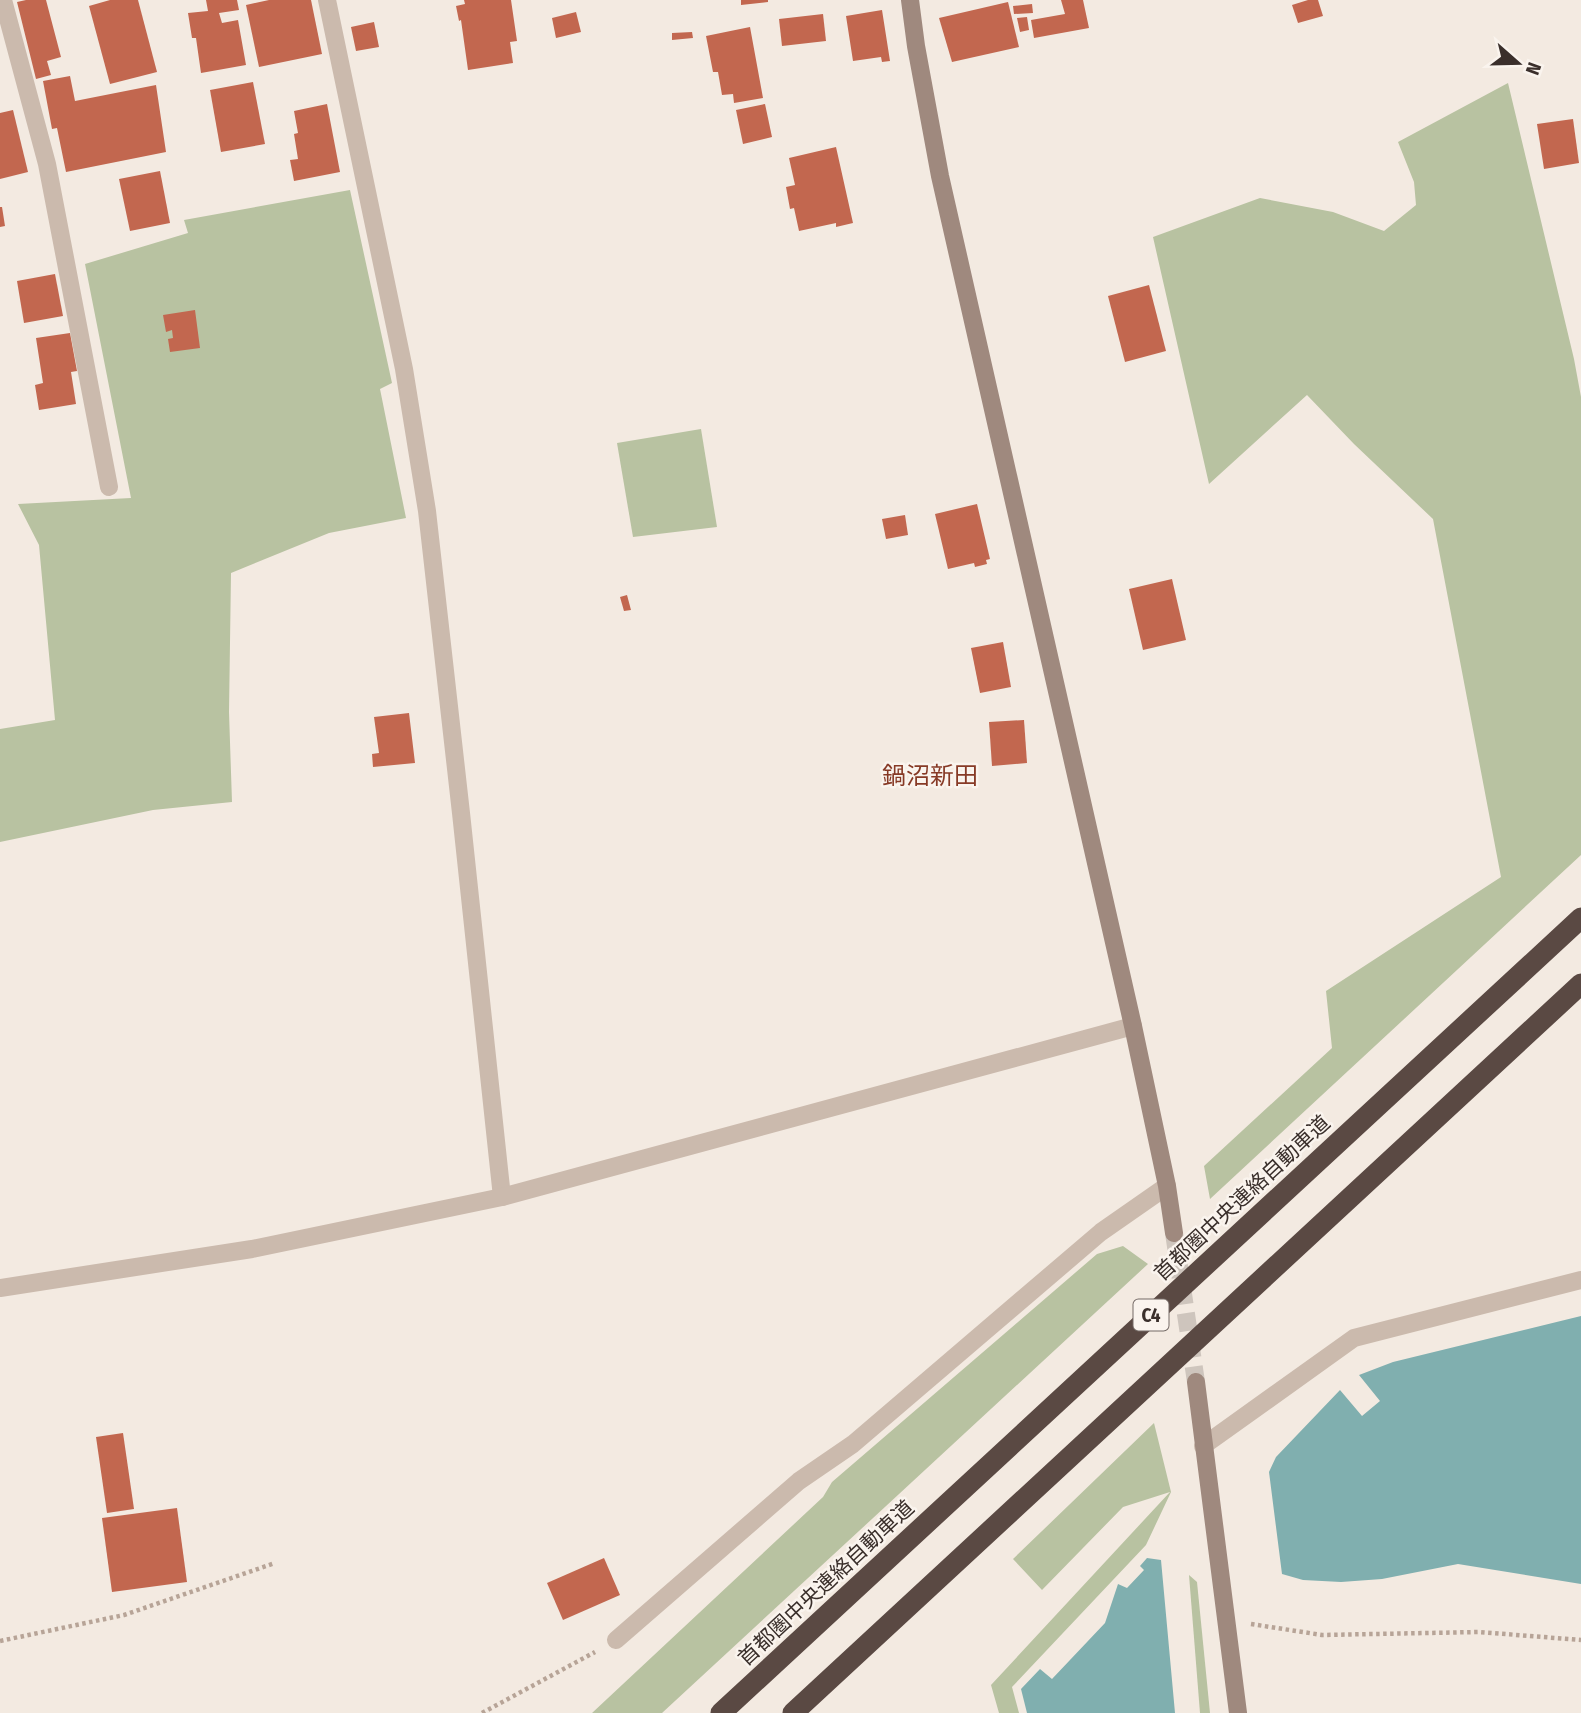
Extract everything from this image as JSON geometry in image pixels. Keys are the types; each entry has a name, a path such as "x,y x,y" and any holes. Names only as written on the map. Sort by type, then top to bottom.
{"highway":[{"name":"首都圏中央連絡自動車道","path":"721,1713 1581,918"},
{"name":"C4","path":"793,1713 1581,984"}],"street":[{"path":"3,0 47,164 109,487"},
{"path":"327,0 404,369 427,511 502,1197"},
{"path":"910,0 940,176 1133,1026 1167,1186 1174,1233"},
{"path":"0,1288 252,1249 502,1197 1133,1026"},
{"path":"616,1640 799,1481 853,1444 1101,1232 1167,1186"},
{"path":"1203,1446 1354,1338 1581,1280"},
{"path":"1196,1382 1238,1713"}],"path":[{"path":"0,1642 124,1615 275,1563"},
{"path":"1227,1620 1322,1635 1479,1632 1581,1640"},
{"path":"482,1713 616,1640"}],"green space":[{"path":"1508,83 1581,397 1581,855 1210,1199 1204,1166 1332,1048 1326,991 1501,877 1433,519 1307,395 1209,484 1153,237 1260,198 1333,212 1384,231 1416,205 1414,182 1398,142"},
{"path":"350,190 392,383 380,389 406,518 329,533 231,573 229,712 232,802 153,810 0,842 0,729 55,720 39,545 18,504 131,498 85,264 188,233 184,220"},
{"path":"701,429 717,527 633,537 617,443"},
{"path":"1123,1246 1148,1264 662,1713 592,1713 823,1497 832,1482 1097,1254"},
{"path":"1154,1423 1171,1492 1146,1545 1012,1687 1019,1713 999,1713 991,1685 1170,1492 1123,1507 1042,1590 1013,1559"},
{"path":"1189,1575 1197,1582 1210,1713 1200,1713"}],"water":[{"path":"1581,1316 1581,1584 1458,1564 1382,1579 1341,1582 1303,1580 1282,1574 1269,1472 1276,1457 1340,1390 1362,1416 1380,1401 1359,1375 1393,1362"},
{"path":"1147,1558 1161,1560 1175,1713 1027,1713 1021,1689 1040,1669 1052,1679 1105,1623 1118,1584 1127,1588 1144,1570 1140,1566"}],"building":[{"path":"46,0 61,57 47,61 51,75 36,79 17,2"},
{"path":"110,0 138,0 157,72 110,84 89,6"},
{"path":"206,0 237,0 239,10 219,13 222,23 238,20 246,65 201,73 196,38 192,38 188,13 208,11"},
{"path":"269,0 311,0 322,54 259,67 246,5"},
{"path":"464,0 511,0 517,41 510,42 513,63 468,70 461,20 459,21 456,6 465,4"},
{"path":"741,0 768,0 768,2 741,5"},
{"path":"1061,0 1083,0 1089,28 1034,38 1031,20 1065,14"},
{"path":"1318,0 1323,16 1298,23 1292,5"},
{"path":"1008,2 1019,47 952,62 939,18"},
{"path":"1032,4 1033,13 1014,14 1013,6"},
{"path":"882,10 890,61 882,62 881,57 853,61 846,16"},
{"path":"576,12 581,32 556,38 552,18"},
{"path":"823,14 826,41 782,46 779,19"},
{"path":"1027,17 1029,30 1020,32 1017,18"},
{"path":"374,22 379,47 356,51 351,27"},
{"path":"750,27 763,98 734,103 733,94 722,95 718,72 713,72 706,36"},
{"path":"692,32 693,38 672,40 672,33"},
{"path":"70,76 75,101 156,85 166,152 66,172 57,128 52,129 43,81"},
{"path":"253,82 265,144 221,152 210,90"},
{"path":"327,104 340,172 294,181 290,160 298,159 294,134 298,133 294,111"},
{"path":"765,104 772,137 743,144 736,110"},
{"path":"13,110 28,172 0,179 0,113"},
{"path":"1573,119 1579,163 1544,169 1537,124"},
{"path":"836,147 853,223 836,227 836,223 799,231 794,208 790,209 786,187 795,185 789,158"},
{"path":"160,171 170,223 130,231 119,179"},
{"path":"0,207 5,226 0,227"},
{"path":"55,274 63,316 24,323 17,281"},
{"path":"1149,285 1166,351 1125,362 1108,296"},
{"path":"195,310 200,348 170,352 168,339 173,338 172,330 166,332 163,315"},
{"path":"70,333 77,371 71,372 76,404 39,410 35,385 43,383 36,338"},
{"path":"977,504 990,559 986,560 987,564 975,567 974,563 948,569 935,514"},
{"path":"905,515 908,535 886,539 882,519"},
{"path":"1172,579 1186,640 1143,650 1129,589"},
{"path":"627,595 631,610 624,611 620,597"},
{"path":"1003,642 1011,687 980,693 971,648"},
{"path":"409,713 415,763 373,767 372,754 379,753 374,717"},
{"path":"1024,720 1027,763 992,766 989,722"},
{"path":"123,1433 134,1509 107,1513 96,1437"},
{"path":"177,1508 187,1582 112,1592 102,1518"},
{"path":"604,1558 620,1595 563,1620 547,1583"}],"tunnel":[{"path":"1174,1233 1196,1382"}],"district":[{"name":"鍋沼新田","path":"930,776"}]}
